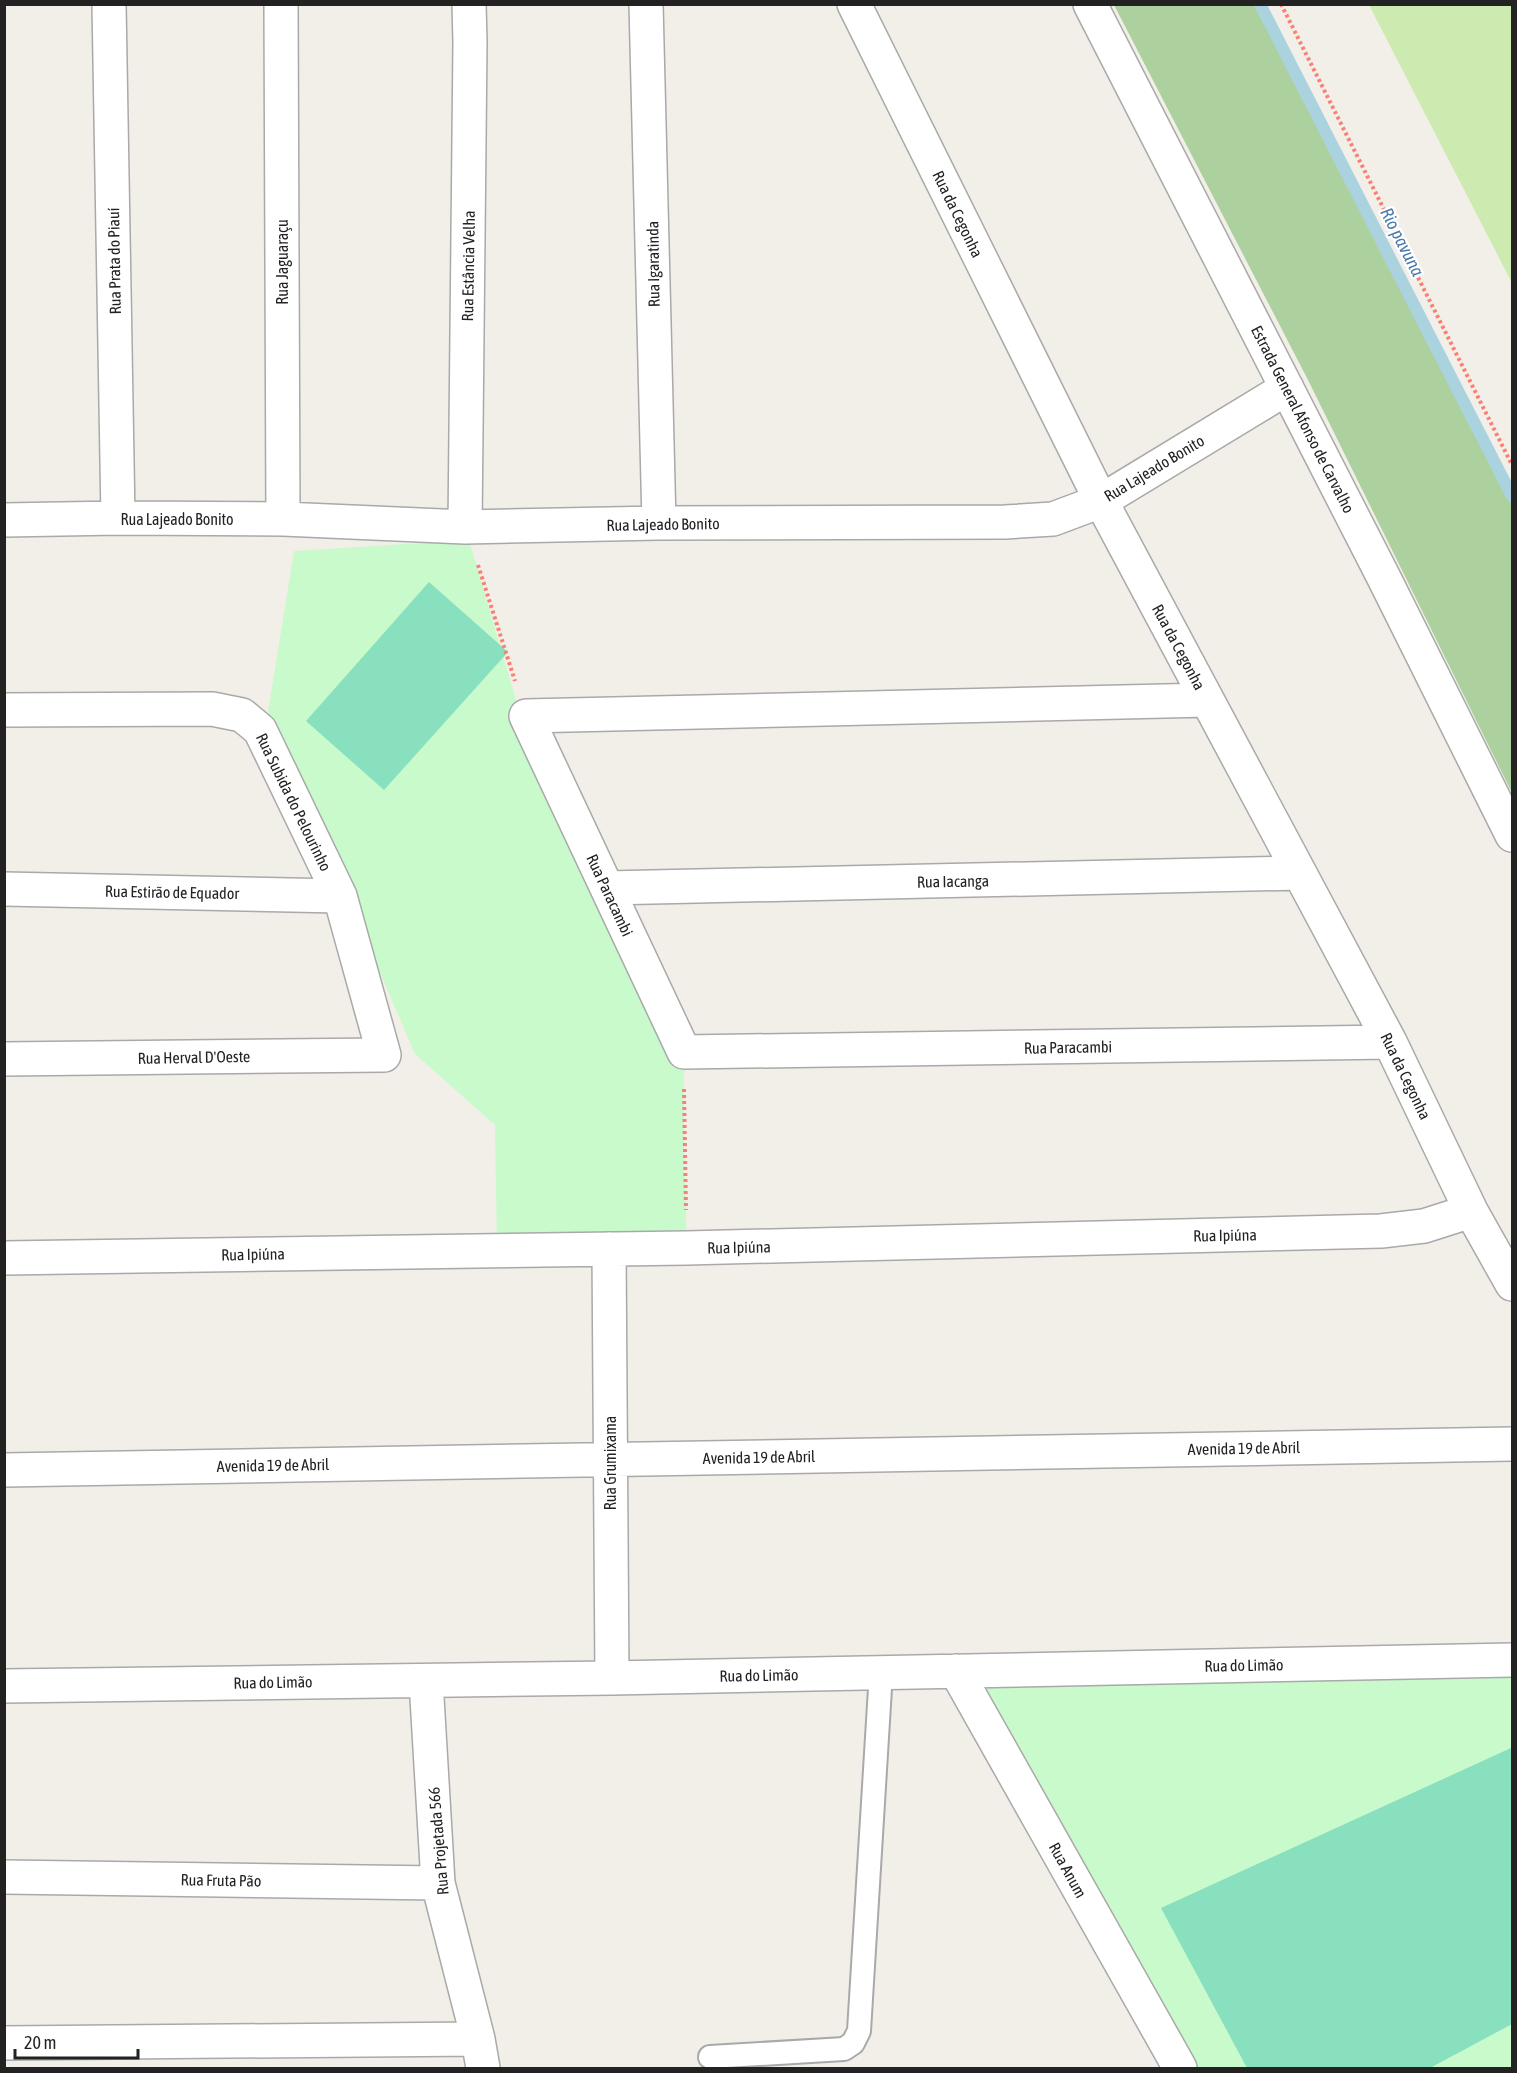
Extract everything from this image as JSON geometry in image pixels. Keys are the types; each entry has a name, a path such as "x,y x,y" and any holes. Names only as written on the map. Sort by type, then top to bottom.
{"street":[{"name":"Rua Prata do Piauí","path":"109,4 118,518"},
{"name":"Rua Jaguaraçu","path":"281,4 283,519"},
{"name":"Rua Estância Velha","path":"465,527 469,4"},
{"name":"Rua Igaratinda","path":"646,4 659,523"},
{"name":"Rua da Cegonha","path":"854,4 1101,501 1390,1042 1470,1211 1512,1284"},
{"name":"Estrada General Afonso de Carvalho","path":"1090,4 1512,835"},
{"name":"Rua Lajeado Bonito","path":"4,520 283,519 465,527 659,523 1005,522 1053,519 1101,501 1287,388"},
{"path":"526,716 1208,700"},
{"name":"Rua Subida do Pelourinho","path":"4,710 212,709 242,715 260,730 340,896 384,1054"},
{"name":"Rua Paracambi","path":"526,716 684,1052 1390,1042"},
{"name":"Rua Iacanga","path":"607,888 1299,873"},
{"name":"Rua Estirão de Equador","path":"4,889 340,896"},
{"name":"Rua Herval D'Oeste","path":"4,1059 384,1054"},
{"name":"Rua Ipiúna","path":"4,1258 687,1248 1381,1231 1424,1226 1470,1211"},
{"name":"Rua Grumixama","path":"609,1249 612,1678"},
{"name":"Avenida 19 de Abril","path":"4,1470 1512,1444"},
{"name":"Rua do Limão","path":"4,1686 612,1678 1512,1660"},
{"name":"Rua Anum","path":"956,1671 1180,2068"},
{"name":"Rua Projetada 566","path":"426,1681 438,1883 481,2054"},
{"name":"Rua Fruta Pão","path":"4,1877 438,1883"},
{"path":"4,2043 481,2054"}],"lane":[{"path":"710,2057 844,2049 853,2043 859,2031 881,1672"}],"path":[{"path":"1281,4 1512,465"},
{"path":"465,527 526,716"},
{"path":"684,1052 687,1248"}],"green space":[{"path":"1114,5 1261,5 1512,502 1512,793 1308,380"},
{"path":"1369,5 1512,5 1512,283"},
{"path":"469,540 521,717 684,1052 687,1248 497,1250 495,1125 415,1054 268,712 294,551"},
{"path":"429,582 508,652 384,790 306,721"},
{"path":"1512,1669 1512,2068 1192,2068 977,1681"},
{"path":"1511,1748 1512,2024 1430,2068 1247,2068 1161,1908"}],"waterway":[{"name":"Rio pavuna","path":"1260,4 1512,496"}]}
